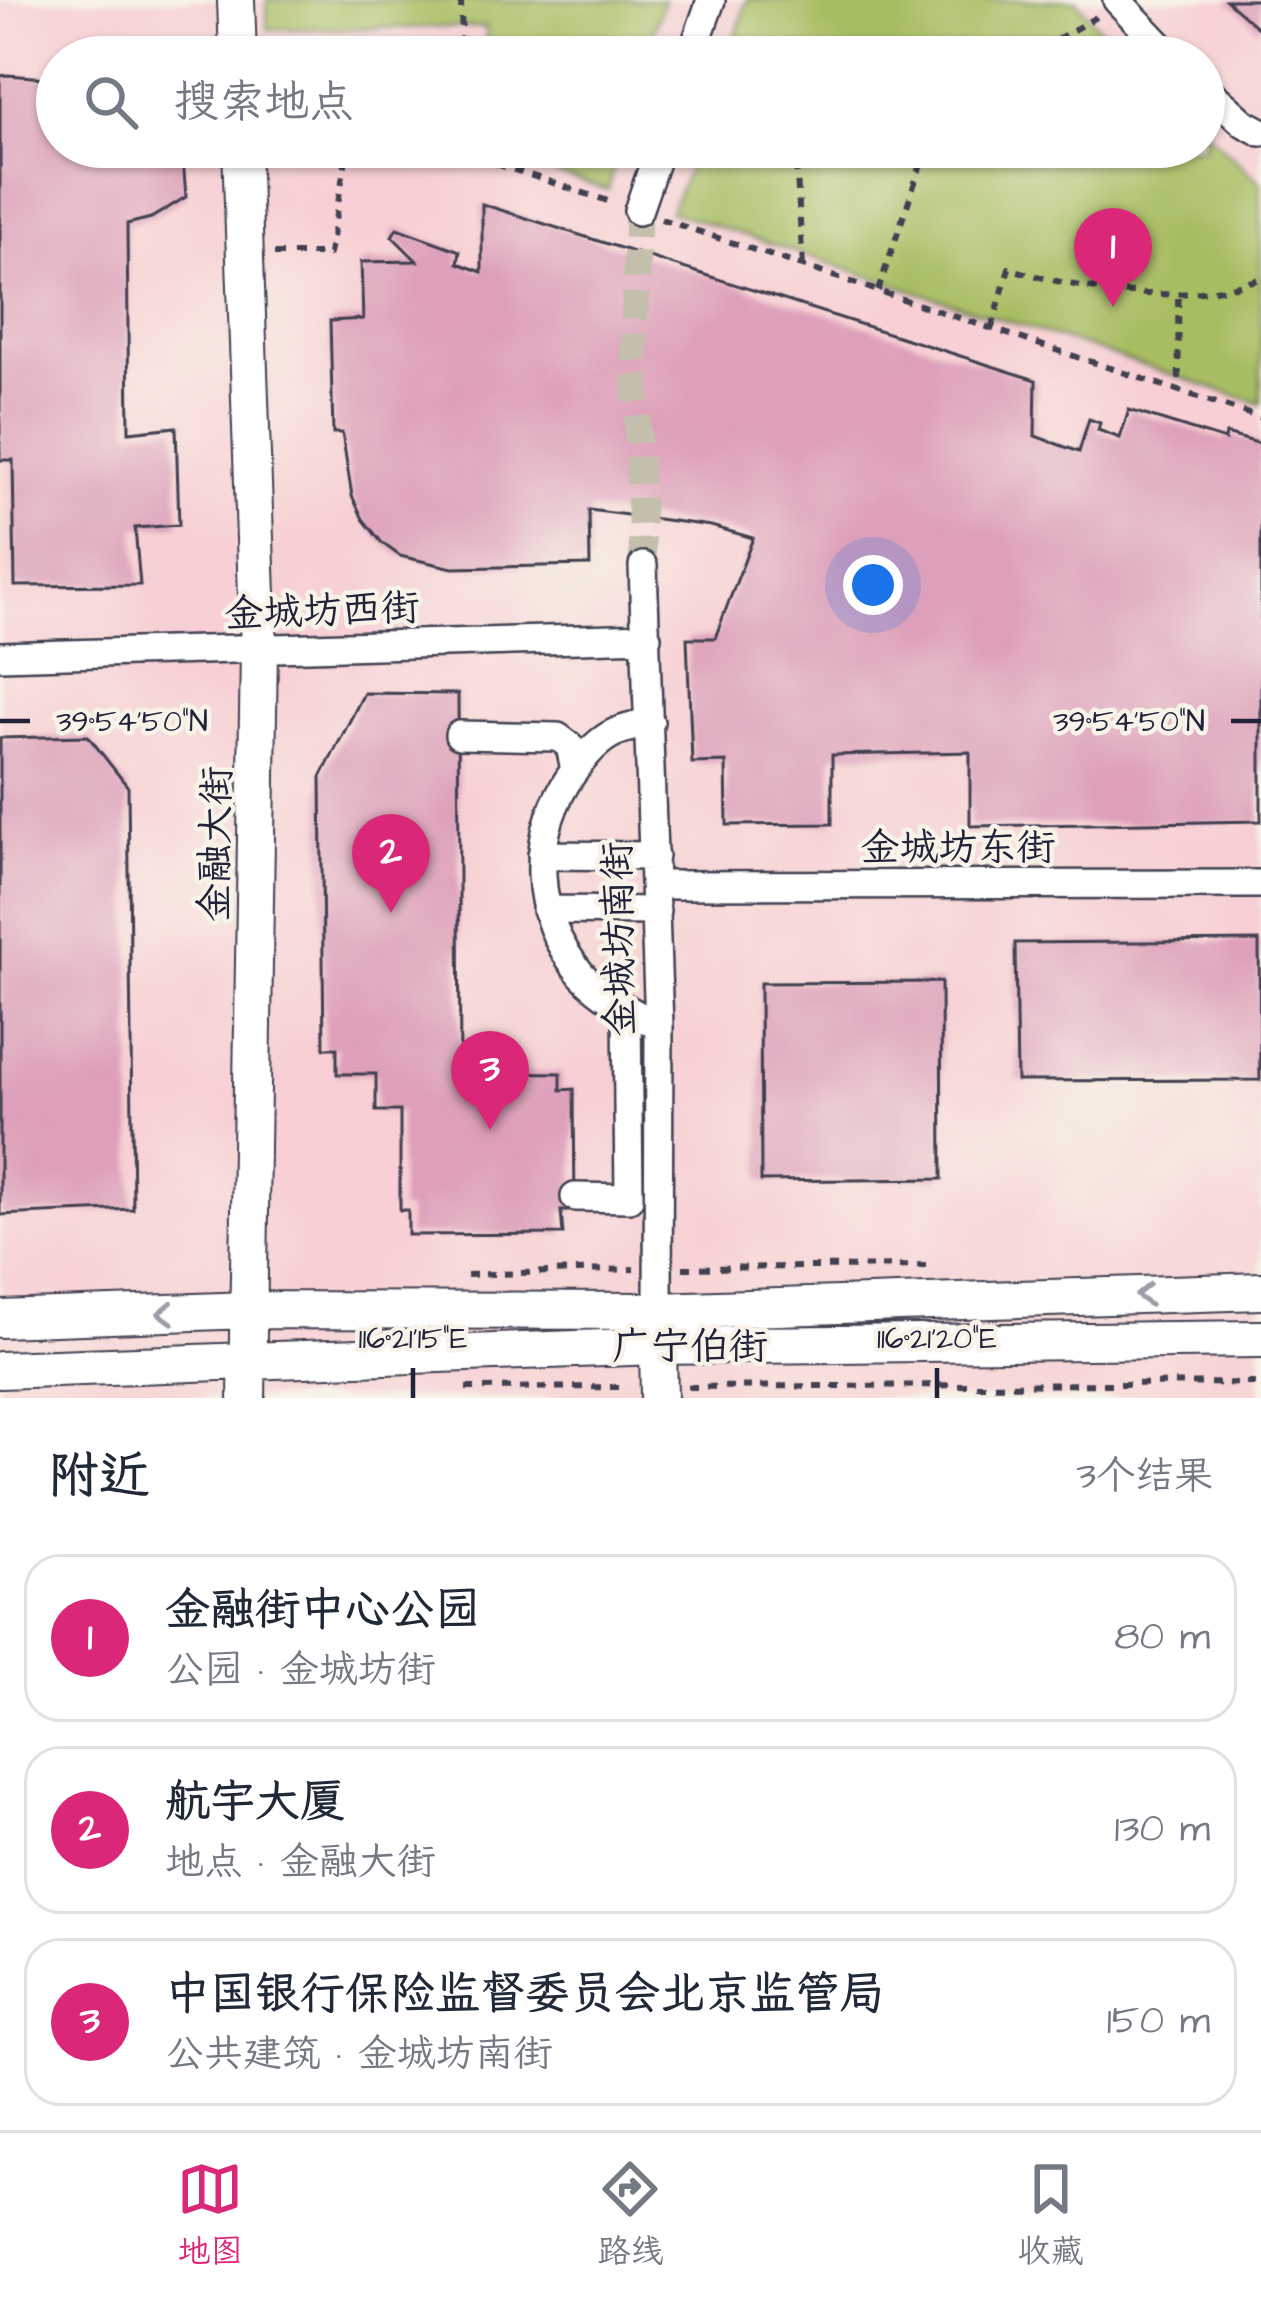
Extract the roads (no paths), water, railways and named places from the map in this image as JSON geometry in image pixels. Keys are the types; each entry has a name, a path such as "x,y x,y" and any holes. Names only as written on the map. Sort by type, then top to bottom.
{"main road":[{"path":"236,0 237,36"},
{"name":"金融大街","path":"243,168 270,651 259,1380"},
{"name":"广宁伯街","path":"0,1370 259,1380 658,1328 1261,1291"},
{"name":"广宁伯街","path":"0,1319 261,1311 658,1328 1261,1339"},
{"path":"658,1328 659,1392"}],"street":[{"path":"698,36 711,0"},
{"path":"1117,1 1151,36"},
{"path":"1225,106 1261,132"},
{"path":"638,211 653,168"},
{"name":"金城坊南街","path":"643,566 659,1026 658,1328"},
{"name":"金城坊西街","path":"0,656 647,638"},
{"path":"650,722 611,734 575,770 553,803 541,886 558,939 584,977 627,1010 659,1026"},
{"path":"459,735 558,737 571,746 575,770"},
{"path":"542,855 654,856"},
{"name":"金城坊东街","path":"546,910 656,898 1261,884"},
{"path":"574,1197 628,1198 627,1010"}],"tunnel":[{"path":"638,211 634,343 643,566"}],"place":[{"name":"金融街中心公园","path":"1113,307"},
{"name":"航宇大厦","path":"391,913"},
{"name":"中国银行保险监督委员会北京监管局","path":"490,1130"}]}
